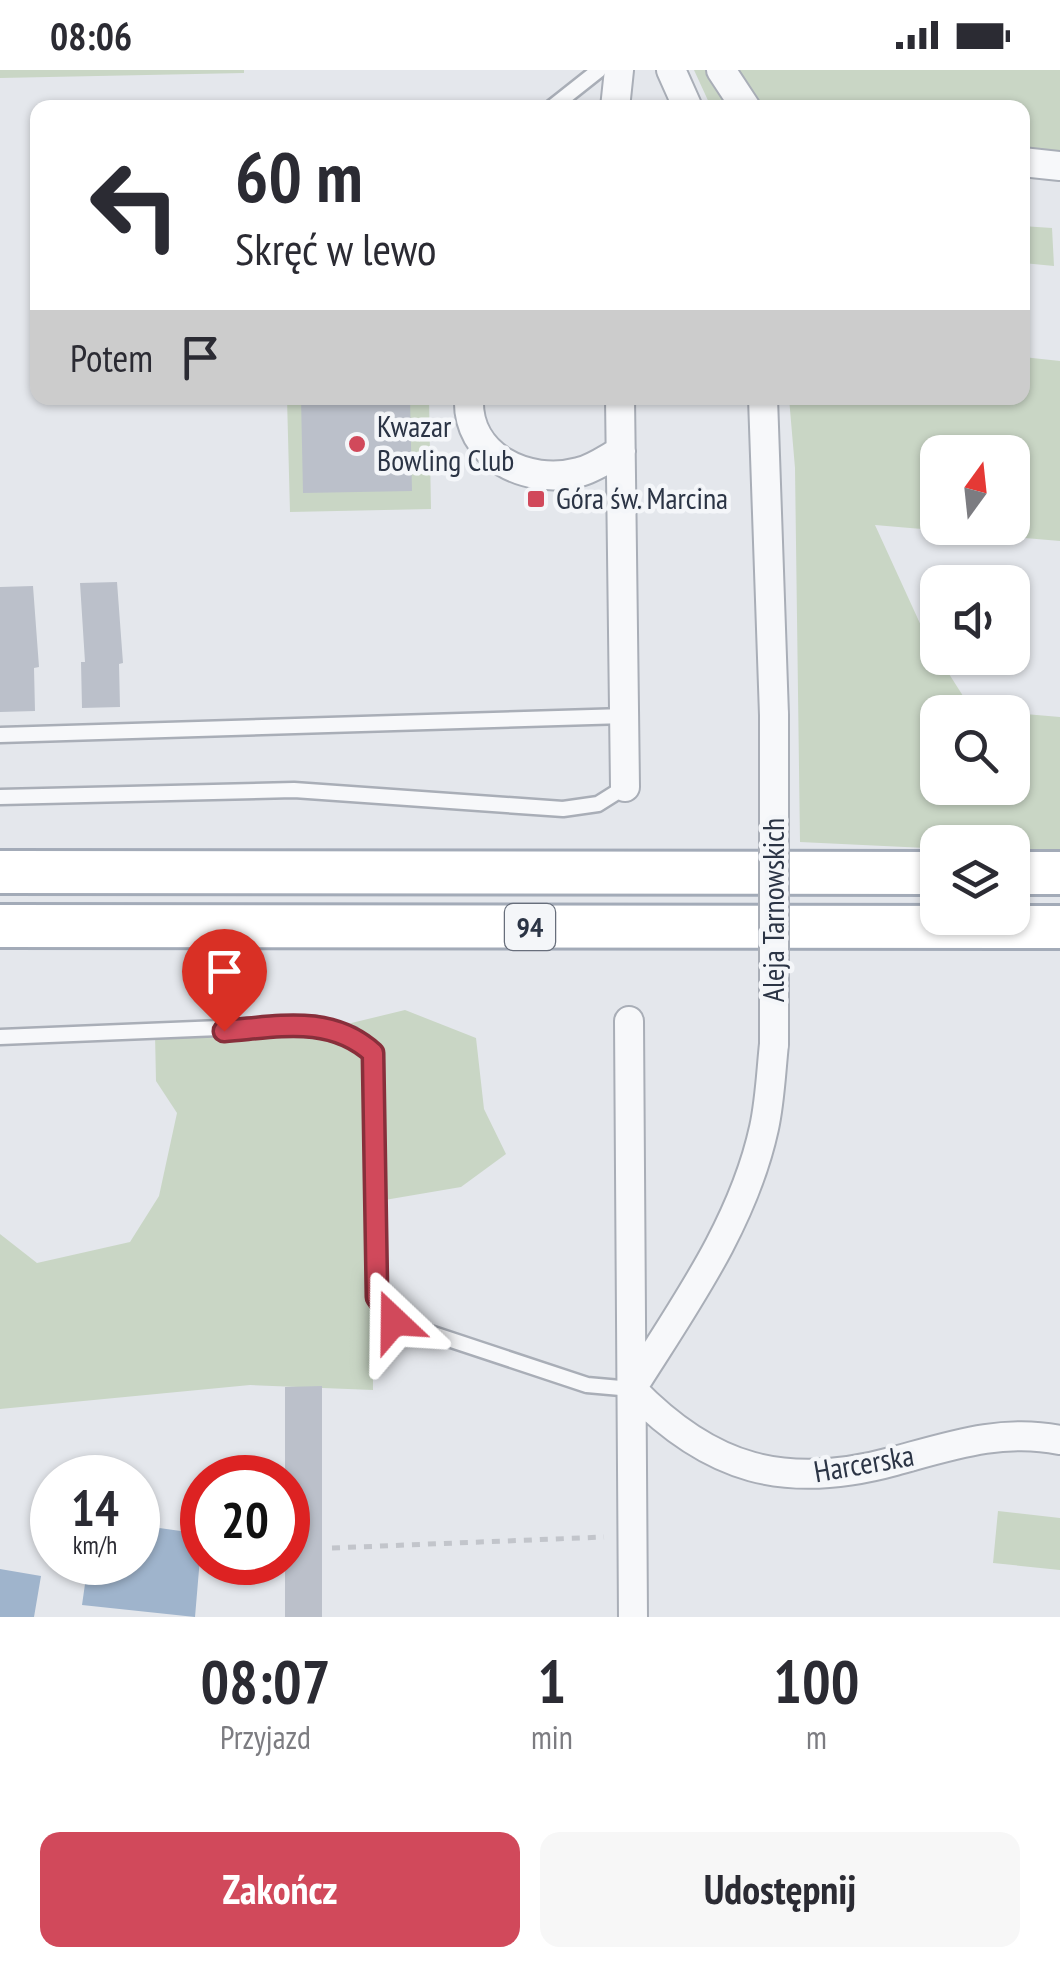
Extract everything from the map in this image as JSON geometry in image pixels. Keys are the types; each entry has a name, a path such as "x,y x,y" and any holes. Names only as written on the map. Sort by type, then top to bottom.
{"main road":[{"name":"94","path":"0,872 920,873"},
{"path":"1030,873 1060,873"},
{"name":"94","path":"0,926 1060,927"}],"street":[{"path":"616,100 619,70"},
{"path":"671,70 684,100"},
{"path":"720,70 741,100"},
{"path":"1030,163 1060,166"},
{"path":"470,405 472,428 484,450 532,474 581,472 621,451"},
{"path":"620,405 625,786"},
{"name":"Aleja Tarnowskich","path":"632,1389 698,1285 742,1200 764,1128 774,1044 774,715 763,405"},
{"path":"630,1021 634,1617"},
{"name":"Harcerska","path":"632,1389 688,1440 740,1464 805,1476 890,1463 967,1440 1033,1434 1060,1440"}],"lane":[{"path":"561,100 599,70"},
{"path":"0,735 625,716"},
{"path":"0,797 294,790 416,795 563,809 598,804 625,786"},
{"path":"0,1037 224,1031 315,1024 353,1035 373,1053 377,1297 394,1321 586,1385 632,1389"}],"path":[{"path":"332,1548 632,1537"}],"green space":[{"path":"0,70 244,70 244,73 0,78"},
{"path":"694,70 711,70 728,100 708,100"},
{"path":"734,70 1060,70 1060,157 1030,154 1030,100 751,98"},
{"path":"1030,227 1052,228 1054,266 1030,264"},
{"path":"1030,358 1060,361 1060,541 1030,538 1030,435 920,435 920,529 875,525 920,623 920,675 950,675 962,695 920,695 920,805 1030,805 1030,714 1060,717 1060,849 1030,849 1030,825 920,825 920,848 800,842 795,468 790,405 1030,405"},
{"name":"Kwazar Bowling Club","path":"287,405 429,405 431,509 290,512"},
{"path":"405,1010 476,1038 484,1109 506,1154 461,1187 373,1202 373,1390 250,1385 0,1409 0,1234 37,1263 130,1242 159,1196 177,1113 156,1081 155,1034 339,1026"},
{"path":"998,1511 1060,1518 1060,1570 993,1563"}],"water":[{"path":"160,1528 180,1531 180,1585 198,1585 195,1617 82,1605 85,1585 160,1585"},
{"path":"0,1569 30,1574 30,1585 39,1585 34,1617 0,1617"}],"building":[{"name":"Kwazar Bowling Club","path":"301,405 410,405 412,491 303,493"},
{"path":"117,582 123,663 119,664 120,707 82,708 81,662 85,662 80,583"},
{"path":"33,586 39,667 34,668 35,711 0,712 0,587"},
{"path":"322,1386 322,1617 285,1617 285,1585 310,1585 310,1455 285,1455 285,1387"}],"place":[{"name":"Kwazar Bowling Club","path":"357,444"},
{"name":"Góra św. Marcina","path":"536,499"}],"route":[{"path":"224,1031 315,1024 353,1035 373,1053 372,1220 377,1297 394,1321"}]}
